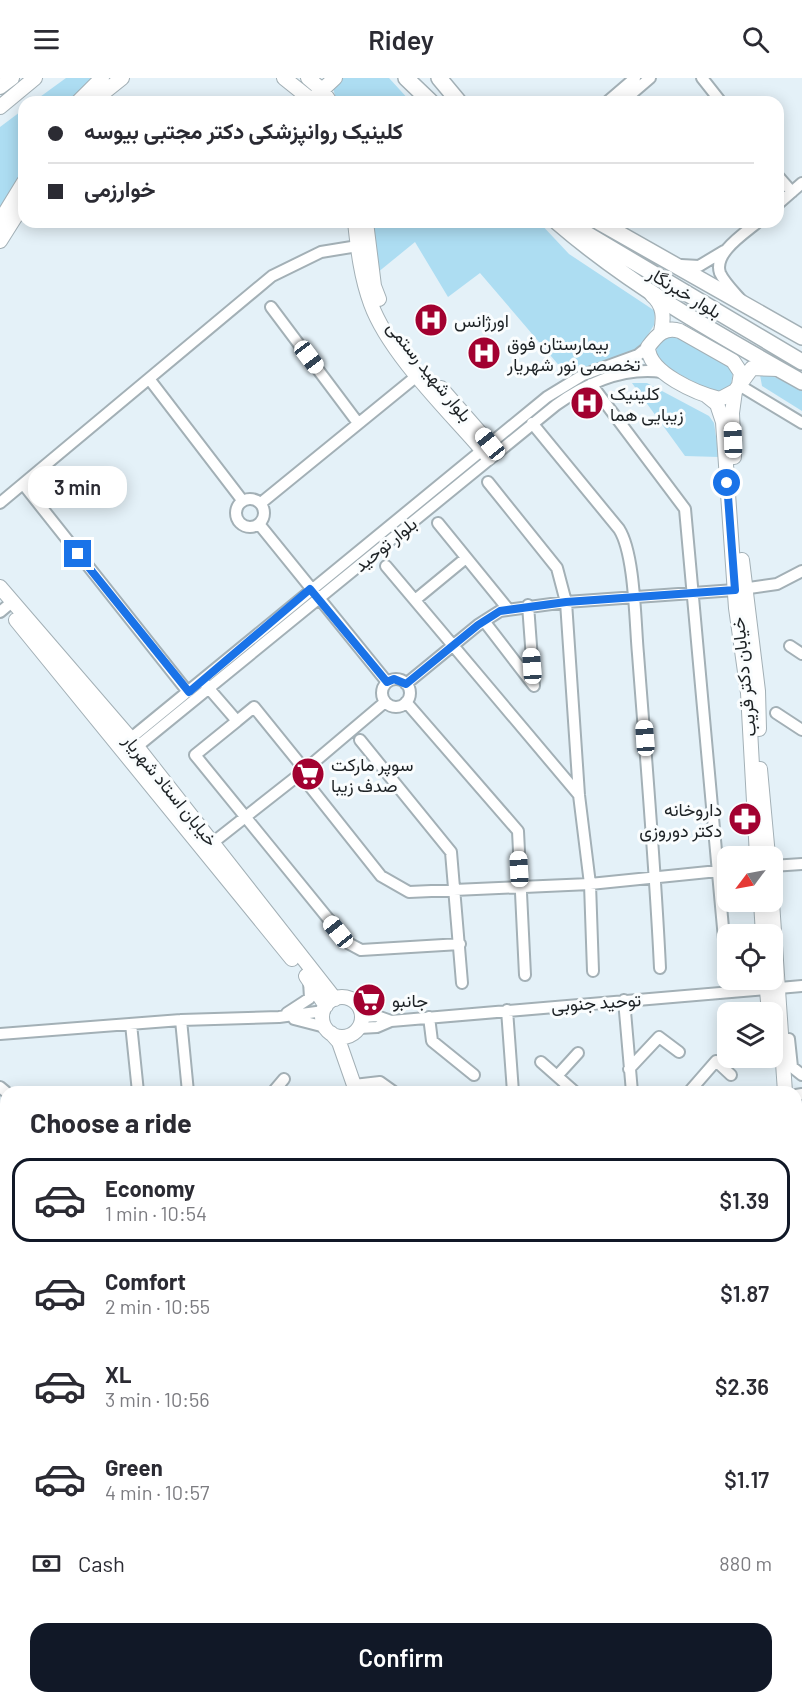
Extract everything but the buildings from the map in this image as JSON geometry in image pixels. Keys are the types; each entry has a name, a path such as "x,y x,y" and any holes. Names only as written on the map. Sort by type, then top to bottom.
{"highway":[{"path":"406,78 426,96"},
{"path":"417,78 429,96"},
{"path":"441,80 454,96"},
{"path":"564,228 599,259 638,285 802,382"},
{"name":"بلوار خبرنگار","path":"577,228 802,362"},
{"name":"بلوار خبرنگار","path":"609,228 802,337"}],"main road":[{"path":"0,87 12,78"},
{"path":"0,107 35,78"},
{"path":"84,96 102,78"},
{"path":"100,96 122,78"},
{"path":"284,78 314,90 335,78"},
{"path":"0,221 18,192"},
{"path":"0,241 18,212"},
{"name":"بلوار شهید رستمی","path":"357,228 388,320 486,446"},
{"name":"بلوار شهید رستمی","path":"365,228 361,272 371,306 386,333 418,375 486,446"},
{"path":"638,285 656,297 661,305 663,317 661,332"},
{"path":"737,388 741,373 733,361 680,331 673,329 661,332 648,346 651,361 662,372 707,396 720,399 737,388 752,368 778,369"},
{"name":"خیابان دکتر قریب","path":"737,388 733,440 740,590 758,692 760,775 767,846"},
{"name":"خیابان دکتر قریب","path":"707,396 717,404 723,422 740,590 756,846"},
{"name":"خیابان استاد شهریار","path":"0,586 5,605 128,747 213,852 328,1005"},
{"name":"خیابان استاد شهریار","path":"213,852 328,1005"},
{"path":"771,990 784,1086"},
{"path":"353,1086 339,1042 328,1030 328,1005 341,997 353,1001 361,1023 352,1054 354,1086"},
{"path":"328,1030 349,1036 361,1023"},
{"path":"774,1068 776,1086"}],"street":[{"path":"614,96 635,78"},
{"path":"629,96 650,78"},
{"path":"702,78 716,96"},
{"path":"784,183 792,192"},
{"path":"784,199 802,183"},
{"path":"747,307 721,275 721,257 751,228"},
{"path":"0,503 272,276 321,252 363,245"},
{"path":"667,262 699,266 729,248"},
{"path":"271,308 358,423"},
{"name":"بلوار توحید","path":"128,747 189,692 206,684 310,589 486,446 566,385 583,375 638,354 648,346"},
{"name":"بلوار توحید","path":"128,747 318,599 486,446 532,423 576,391 591,384 627,372 646,370 662,372"},
{"path":"261,503 418,375"},
{"path":"150,380 243,500"},
{"path":"591,384 683,505 720,846"},
{"path":"737,388 802,423"},
{"path":"532,423 623,535 633,599 656,877 660,968"},
{"path":"488,482 557,568 566,602 579,795 590,884 593,971"},
{"path":"23,484 189,692"},
{"path":"254,499 261,503 264,512 259,524 251,527 238,521 237,507 243,500 254,499"},
{"path":"438,523 508,609"},
{"path":"259,524 387,682"},
{"path":"416,600 466,558"},
{"path":"386,566 579,795"},
{"path":"406,684 484,621 508,609 528,605 740,590 777,584 801,573"},
{"path":"484,621 534,686 528,605"},
{"path":"790,646 802,654"},
{"path":"394,679 406,684 409,695 406,702 398,707 385,702 382,694 387,682 394,679"},
{"path":"206,684 237,721"},
{"path":"213,852 245,818 385,702"},
{"path":"406,702 516,828 525,975"},
{"path":"460,944 361,950 353,947 195,755 254,707 386,881 414,893 590,884 717,871"},
{"path":"776,713 802,730"},
{"path":"360,740 450,848 457,891 462,983"},
{"path":"783,865 802,864"},
{"path":"279,1017 310,998 308,979"},
{"name":"توحید جنوبی","path":"783,985 802,986"},
{"name":"توحید جنوبی","path":"361,1023 377,1027 391,1021 721,990"},
{"path":"624,1000 631,1086"},
{"path":"279,1017 328,1005"},
{"path":"507,1010 513,1086"},
{"path":"0,1034 181,1020 279,1017 312,1022 328,1030"},
{"path":"429,1017 432,1041 474,1075"},
{"path":"181,1020 187,1086"},
{"path":"131,1024 137,1086"},
{"path":"629,1069 659,1037 679,1052"},
{"path":"789,1039 792,1067 802,1075"},
{"path":"557,1076 578,1053"},
{"path":"694,1086 716,1061 731,1075"},
{"path":"541,1062 566,1086"},
{"path":"278,1086 284,1079"},
{"path":"365,1086 380,1082 386,1086"}],"shaded area":[{"path":"66,78 95,78 76,96 41,96"},
{"path":"341,78 389,78 406,96 335,96 333,86"},
{"path":"18,114 18,179 0,208 0,127"},
{"path":"373,228 545,228 569,254 655,311 654,325 638,351 568,376 480,273 448,297 415,242 377,273"},
{"path":"675,335 727,364 733,371 731,385 717,393 712,392 661,364 655,355 658,343 667,336"},
{"path":"766,373 802,390 802,411 762,386 760,375"},
{"path":"632,383 647,383 709,416 714,423 719,457 685,456"}],"place":[{"name":"اورژانس","path":"431,320"},
{"name":"بیمارستان فوق تخصصی نور شهریار","path":"484,353"},
{"name":"کلینیک زیبایی هما","path":"587,403"},
{"name":"سوپر مارکت صدف زیبا","path":"308,774"},
{"name":"داروخانه دکتر دوروزی","path":"745,819"},
{"name":"جانبو","path":"369,1000"}],"route":[{"path":"78,554 189,692 310,589 387,682 394,679 406,684 478,625 500,611 528,605 735,590 727,483"}]}
